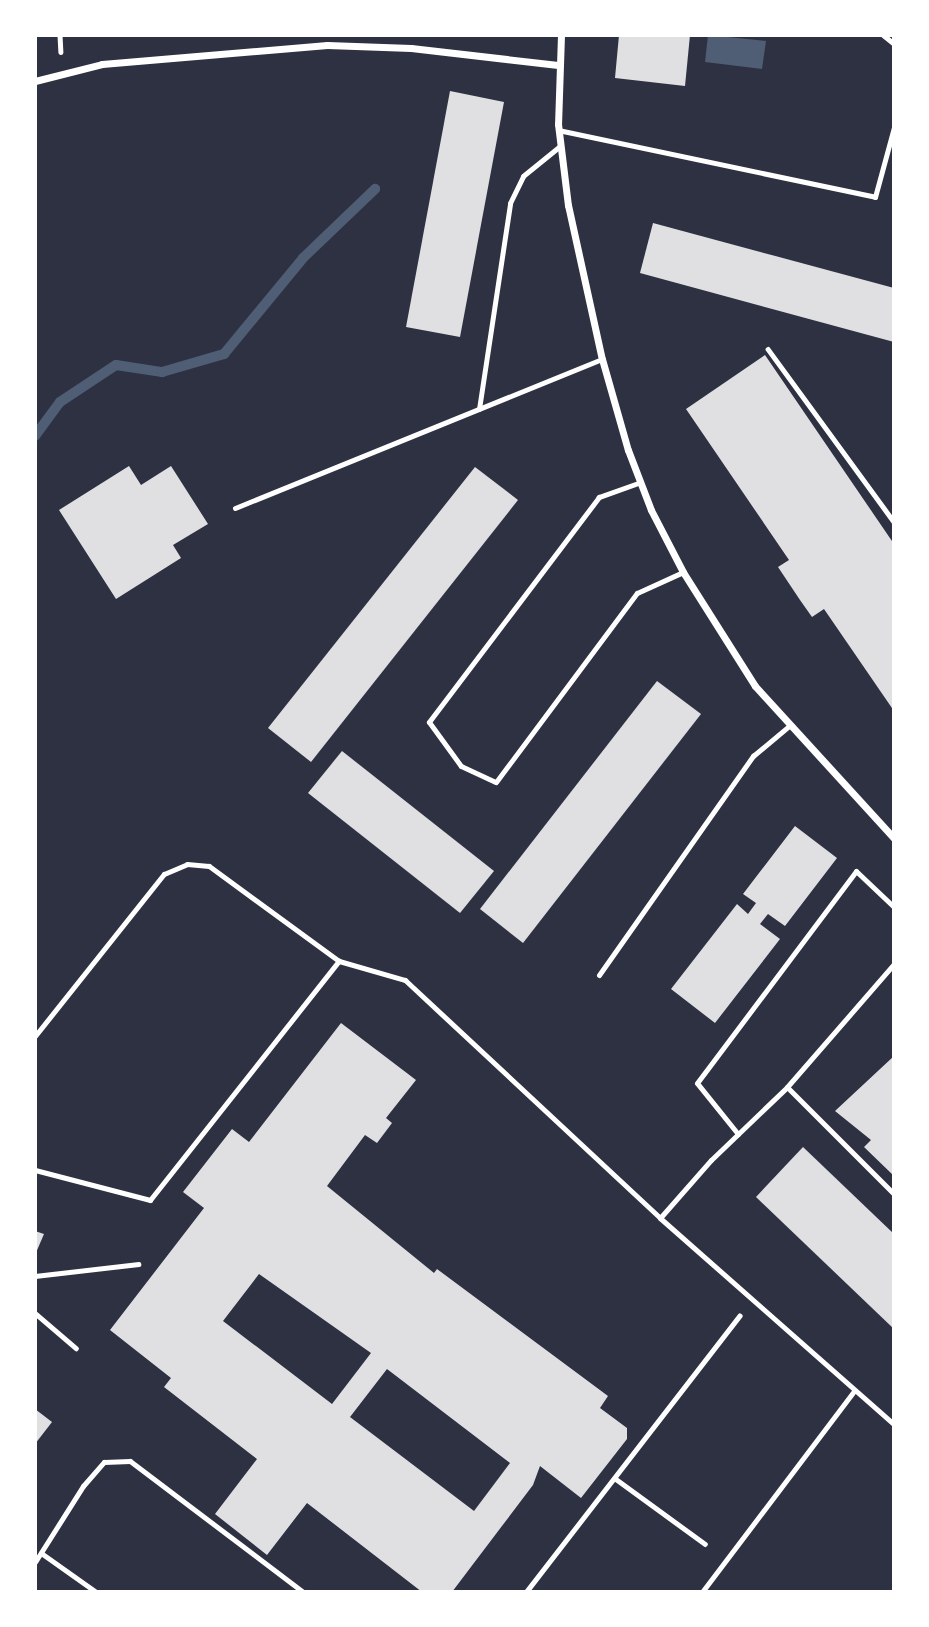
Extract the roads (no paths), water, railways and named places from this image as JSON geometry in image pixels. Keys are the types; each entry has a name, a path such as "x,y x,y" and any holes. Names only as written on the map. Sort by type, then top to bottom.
{"street":[{"path":"561,35 558,130 568,205 602,359 640,482 683,572 755,686 894,838"},
{"path":"35,81 102,64 327,45 411,48 558,65"}],"lane":[{"path":"883,35 894,44"},
{"path":"558,130 875,197 894,127"},
{"path":"479,409 510,203 523,176 560,146"},
{"path":"235,508 602,359"},
{"path":"640,482 599,497 429,722 461,766 496,782 637,593 683,572"},
{"path":"599,975 753,756 789,726"},
{"path":"35,1036 164,874 187,864 209,866 339,961 405,980 660,1219 754,1298 854,1391 894,1424"},
{"path":"738,1134 697,1083 856,871 894,907"},
{"path":"35,1170 150,1200 339,961"},
{"path":"660,1219 738,1134 787,1087 894,964"},
{"path":"787,1087 894,1194"},
{"path":"702,1592 854,1391"},
{"path":"35,1562 83,1486 104,1462 130,1461 303,1592"},
{"path":"41,1553 96,1592"}],"water":[{"path":"708,35 766,41 762,69 705,62"}],"waterway":[{"path":"35,436 60,402 116,365 162,372 224,354 303,258 375,189"}]}
